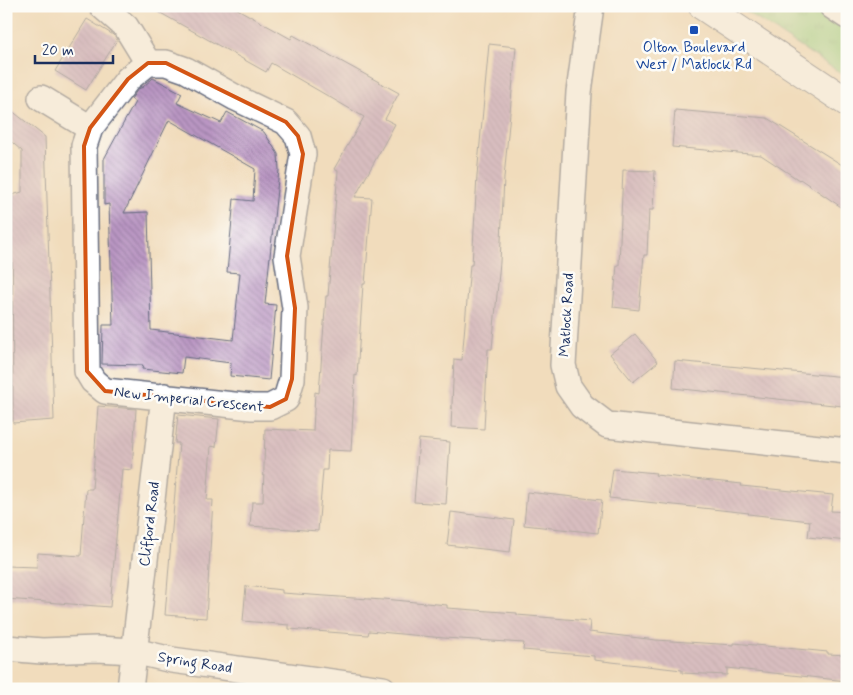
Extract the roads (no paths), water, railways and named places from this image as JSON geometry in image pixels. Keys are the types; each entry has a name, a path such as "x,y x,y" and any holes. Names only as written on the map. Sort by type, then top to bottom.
{"street":[{"path":"102,6 126,26 148,63"},
{"name":"Matlock Road","path":"591,6 579,92 563,355 563,365 568,386 582,406 607,425 847,451"},
{"path":"703,6 847,102"},
{"path":"832,6 847,16"},
{"name":"New Imperial Crescent","path":"148,63 166,63 186,70 236,98 286,122 298,136 303,154 287,256 295,308 292,379 286,399 270,407 252,407 106,391 93,381 87,371 84,146 90,128 128,79 148,63"},
{"path":"41,98 90,128"},
{"name":"Clifford Road","path":"130,689 164,396"},
{"name":"Spring Road","path":"6,648 42,651 134,651 172,660 383,689"}],"place":[{"name":"Olton Boulevard West / Matlock Rd","path":"694,30"}]}
